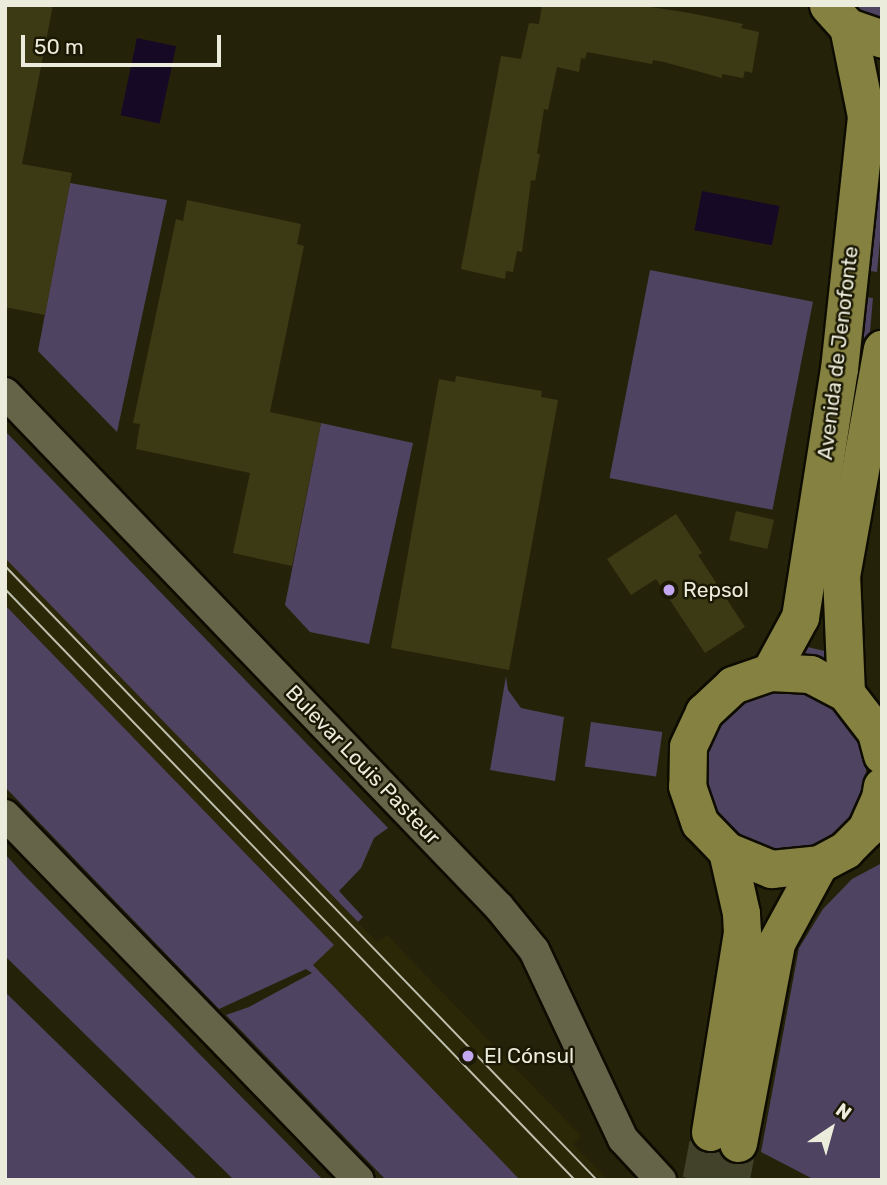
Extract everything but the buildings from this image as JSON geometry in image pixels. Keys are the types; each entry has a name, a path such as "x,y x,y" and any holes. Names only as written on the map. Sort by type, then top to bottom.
{"main road":[{"path":"838,16 882,39"},
{"name":"Avenida de Jenofonte","path":"770,672 800,617 839,369 866,116 838,16"},
{"name":"Avenida de Jenofonte","path":"846,693 841,576 882,350"},
{"path":"880,741 846,693 810,674 770,672 733,685 704,712 688,747 687,786 700,822 727,851 771,869 819,864 845,850 874,828 882,786"},
{"path":"727,851 741,913 742,933 724,1138 776,943 786,920 819,864"}],"street":[{"name":"Bulevar Louis Pasteur","path":"5,393 499,906 534,950 623,1139 662,1180"},
{"path":"5,815 359,1180"}],"shaded area":[{"path":"840,5 882,5 882,28"},
{"path":"137,38 176,46 160,124 121,115"},
{"path":"882,118 882,219 877,272 865,270"},
{"path":"70,183 167,200 117,432 38,351"},
{"path":"702,191 780,206 772,245 694,230"},
{"path":"650,270 813,302 772,510 610,478"},
{"path":"861,297 873,298 865,394 853,393"},
{"path":"321,423 413,443 369,644 310,632 285,605"},
{"path":"5,431 388,828 374,838 361,868 339,891 363,917 358,922 5,558"},
{"path":"5,557 377,942 387,935 581,1136 573,1144 608,1180 520,1180 313,965 334,945 5,605"},
{"path":"5,605 334,945 313,965 520,1180 386,1180 226,1015 249,1007 312,973 306,969 219,1009 5,787"},
{"path":"799,645 833,653 836,665 823,659 793,653"},
{"path":"506,676 508,690 521,708 564,717 555,781 490,770"},
{"path":"785,689 816,695 842,713 860,739 866,770 860,801 842,827 816,845 785,851 754,845 728,827 710,801 704,770 710,739 728,713 754,695"},
{"path":"591,722 662,732 656,777 585,767"},
{"path":"5,854 323,1180 234,1180 5,956"},
{"path":"882,863 882,1180 815,1180 761,1152 799,948 823,909 852,879"},
{"path":"5,992 198,1180 5,1180"}],"tunnel":[{"path":"701,1180 710,1132"},
{"path":"731,1180 738,1143"}],"tram line":[{"path":"5,566 597,1180"},
{"path":"5,589 575,1180"}],"place":[{"name":"Repsol","path":"669,590"},
{"name":"El Cónsul","path":"468,1056"}]}
